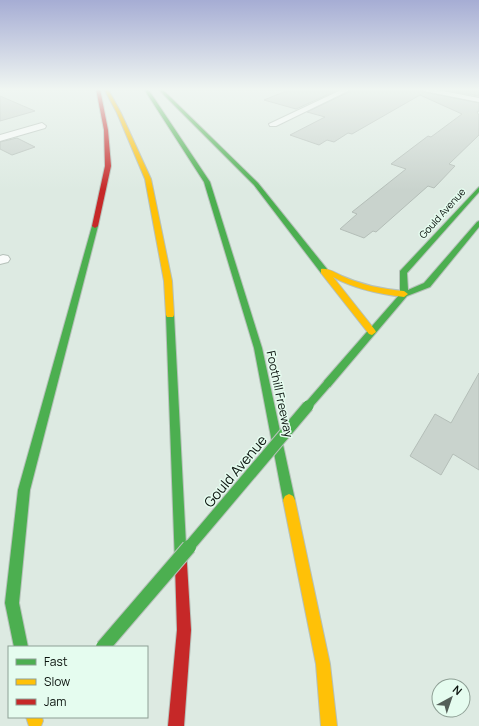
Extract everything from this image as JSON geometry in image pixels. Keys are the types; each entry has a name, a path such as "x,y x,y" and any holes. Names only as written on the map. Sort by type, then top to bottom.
{"main road":[{"path":"21,646 12,603 24,490 91,245 108,166 105,123"},
{"path":"123,123 148,179 168,281 184,630 176,726"},
{"name":"Foothill Freeway","path":"168,123 206,182 258,348 323,664 329,726"},
{"path":"195,123 256,184 372,332"},
{"name":"Gould Avenue","path":"104,646 404,294 403,273 479,189"},
{"path":"321,268 350,284 372,291 404,294 427,286 479,223"}],"street":[{"path":"0,138 42,126"}],"building":[{"path":"314,123 371,123 352,134 348,133 334,142 327,140 319,145 290,135"},
{"path":"450,123 479,123 479,135 449,164 455,166 434,188 428,186 376,232 373,231 364,238 340,229 357,214 352,212 406,169 391,164 428,136 431,137"},
{"path":"17,138 35,147 12,155 0,149 0,142"},
{"path":"479,373 479,470 453,454 441,475 410,456 435,414 451,423"}],"traffic: fast":[{"path":"168,123 207,182 258,348 289,500"},
{"path":"194,123 256,184 324,271"},
{"path":"404,294 403,273 479,189"},
{"path":"327,384 404,294 427,285 479,223"},
{"path":"21,646 12,603 24,490 95,226"},
{"path":"170,315 181,564"},
{"path":"104,646 327,384"}],"traffic: slow":[{"path":"123,123 148,179 168,281 170,315"},
{"path":"324,271 372,332"},
{"path":"329,272 347,281 365,287 404,294"},
{"path":"289,500 323,664 329,726"}],"traffic: jam":[{"path":"95,226 108,166 105,123"},
{"path":"176,726 184,630 181,564"}]}
